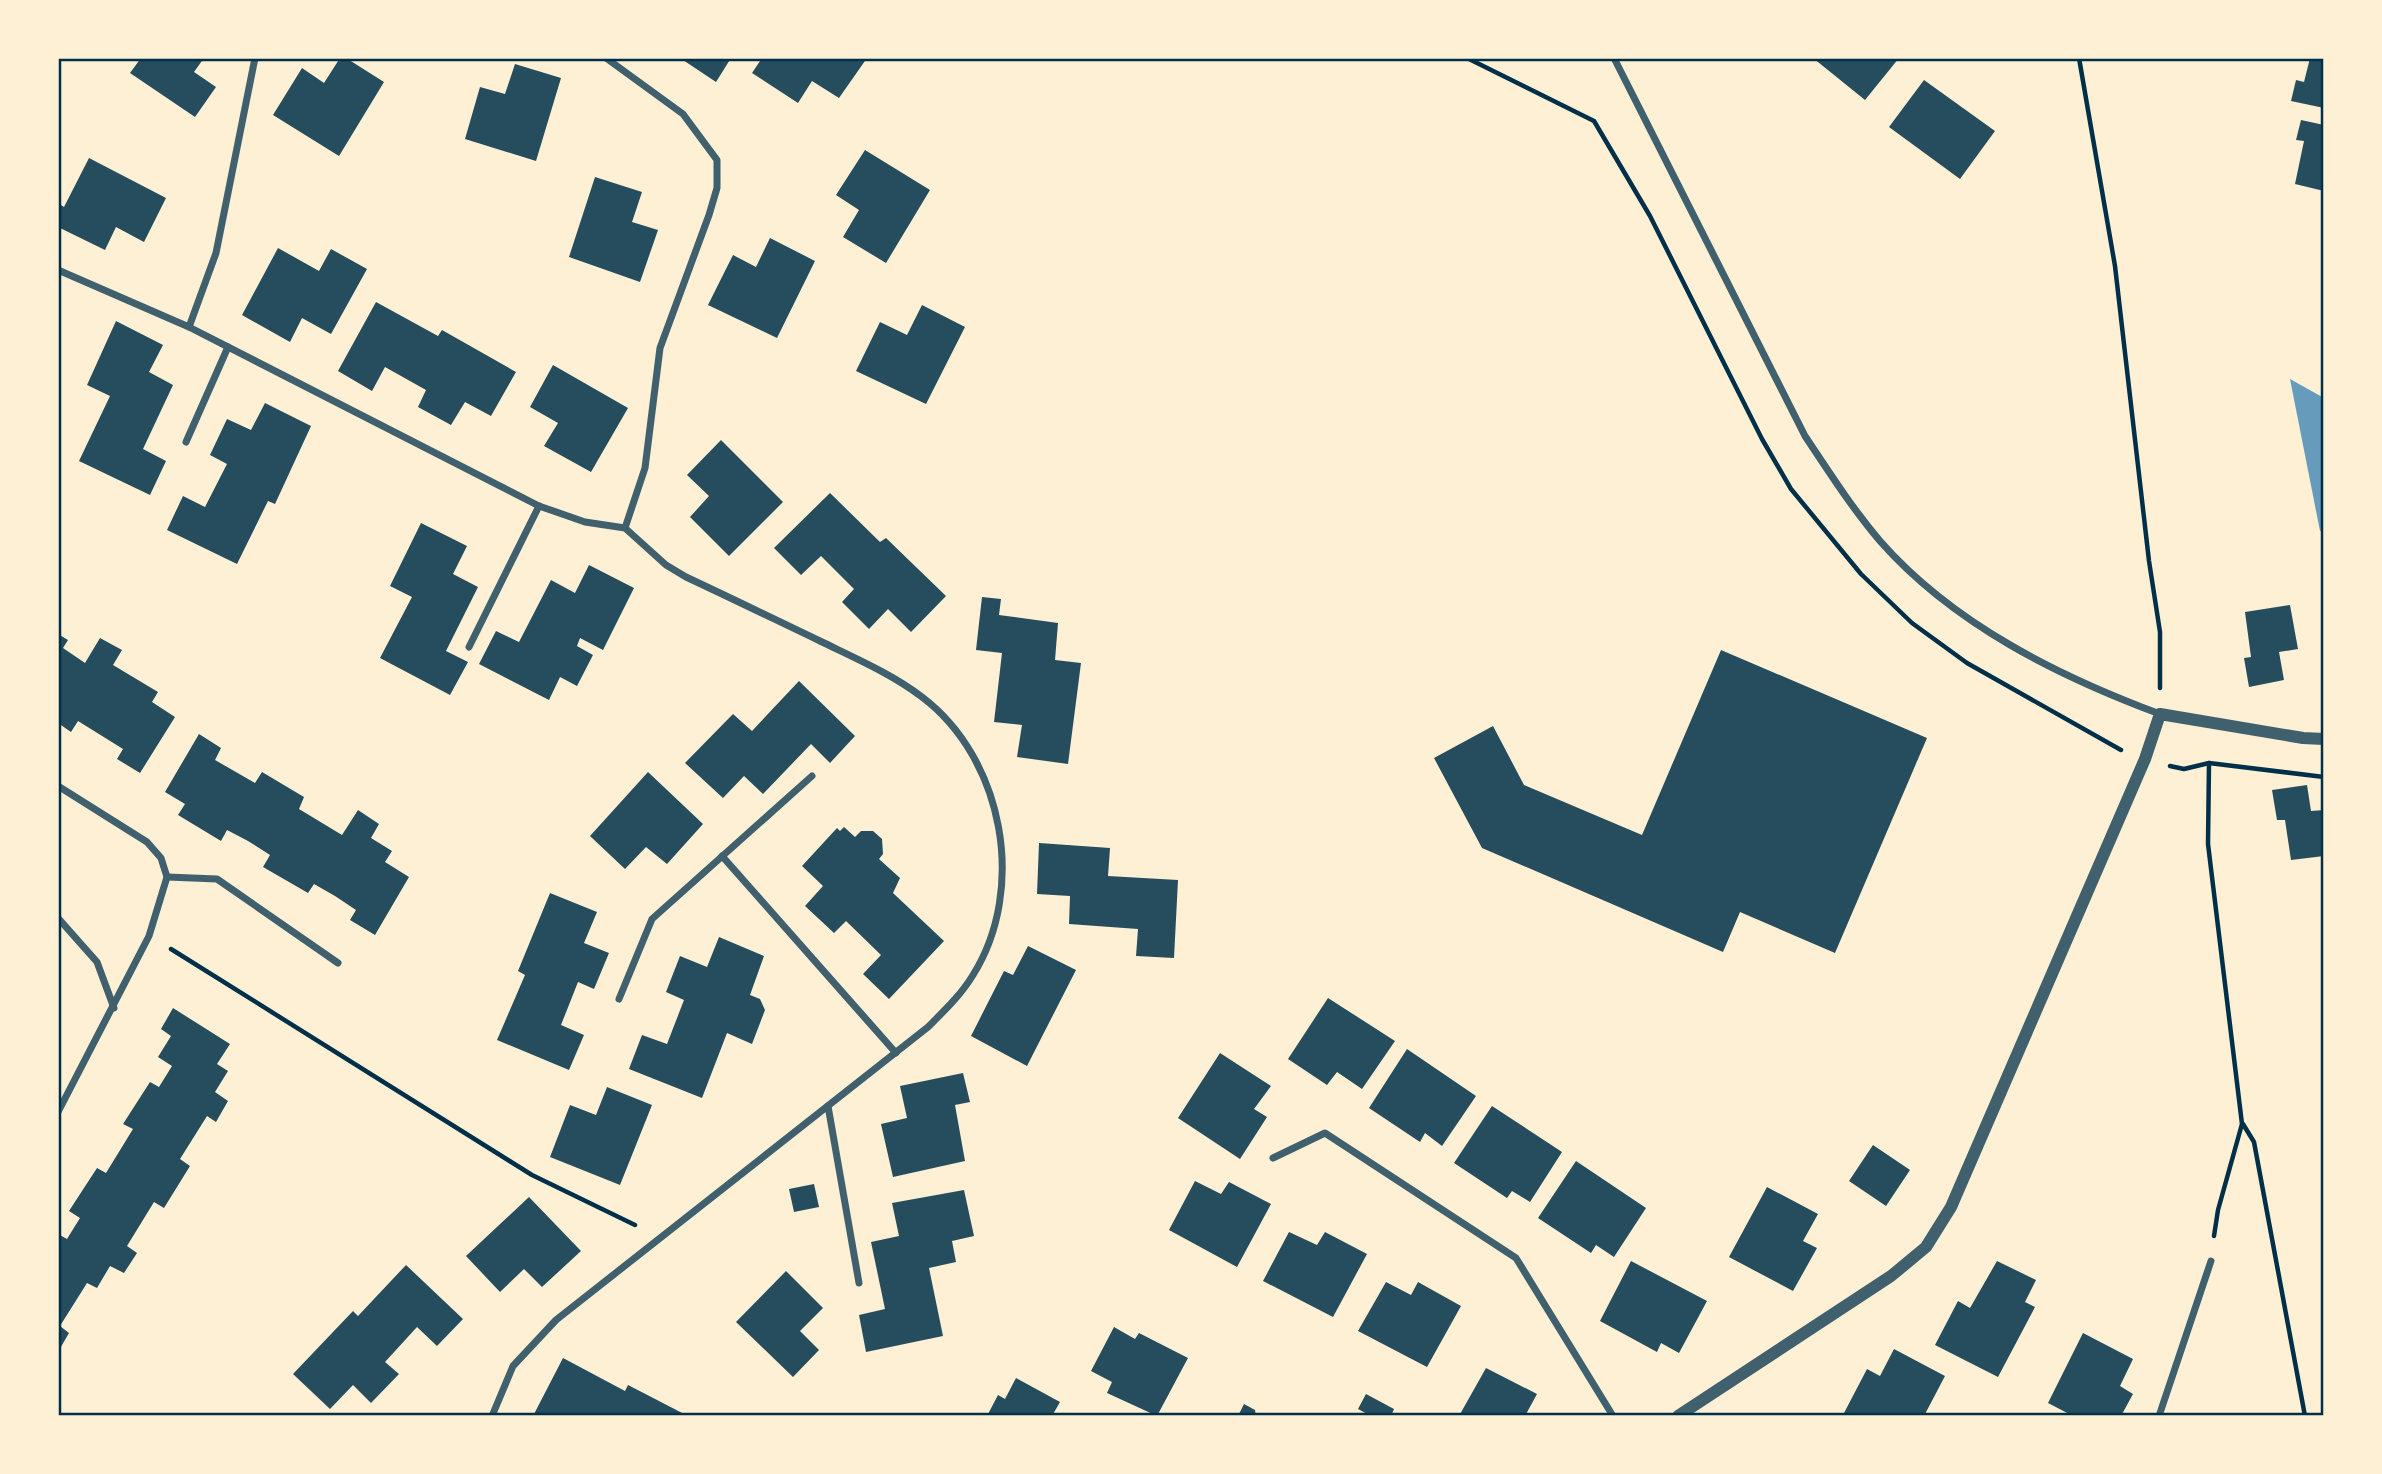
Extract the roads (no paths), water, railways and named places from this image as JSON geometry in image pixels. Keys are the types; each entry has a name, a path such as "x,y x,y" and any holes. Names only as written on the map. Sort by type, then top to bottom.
{"street":[{"path":"189,327 216,253 255,58"},
{"path":"606,58 683,114 717,160 717,188 709,215 660,348 645,468 625,528"},
{"path":"1614,58 1805,436 1844,495 1881,542 1956,608 2033,659 2097,691 2160,714 2303,738 2324,738"},
{"path":"58,270 189,327 539,506 585,522 625,528 666,565 686,577 854,657 923,697 952,725 972,754 991,794 1000,834 1002,872 998,910 974,974 936,1019 896,1053 555,1321 513,1366 492,1416"},
{"path":"186,442 228,348"},
{"path":"469,646 539,506"},
{"path":"1678,1416 1891,1276 1926,1247 1951,1207 2145,759 2160,714"},
{"path":"619,999 652,919 812,776"},
{"path":"58,786 147,842 161,858 167,877 149,936 58,1112"},
{"path":"722,856 896,1053"},
{"path":"167,877 217,879 338,963"},
{"path":"58,918 97,962 114,1008"},
{"path":"828,1106 859,1283"},
{"path":"1273,1158 1325,1133 1516,1258 1613,1416"},
{"path":"2159,1416 2211,1261"}],"water":[{"path":"2290,379 2324,398 2324,530 2320,531"}]}
